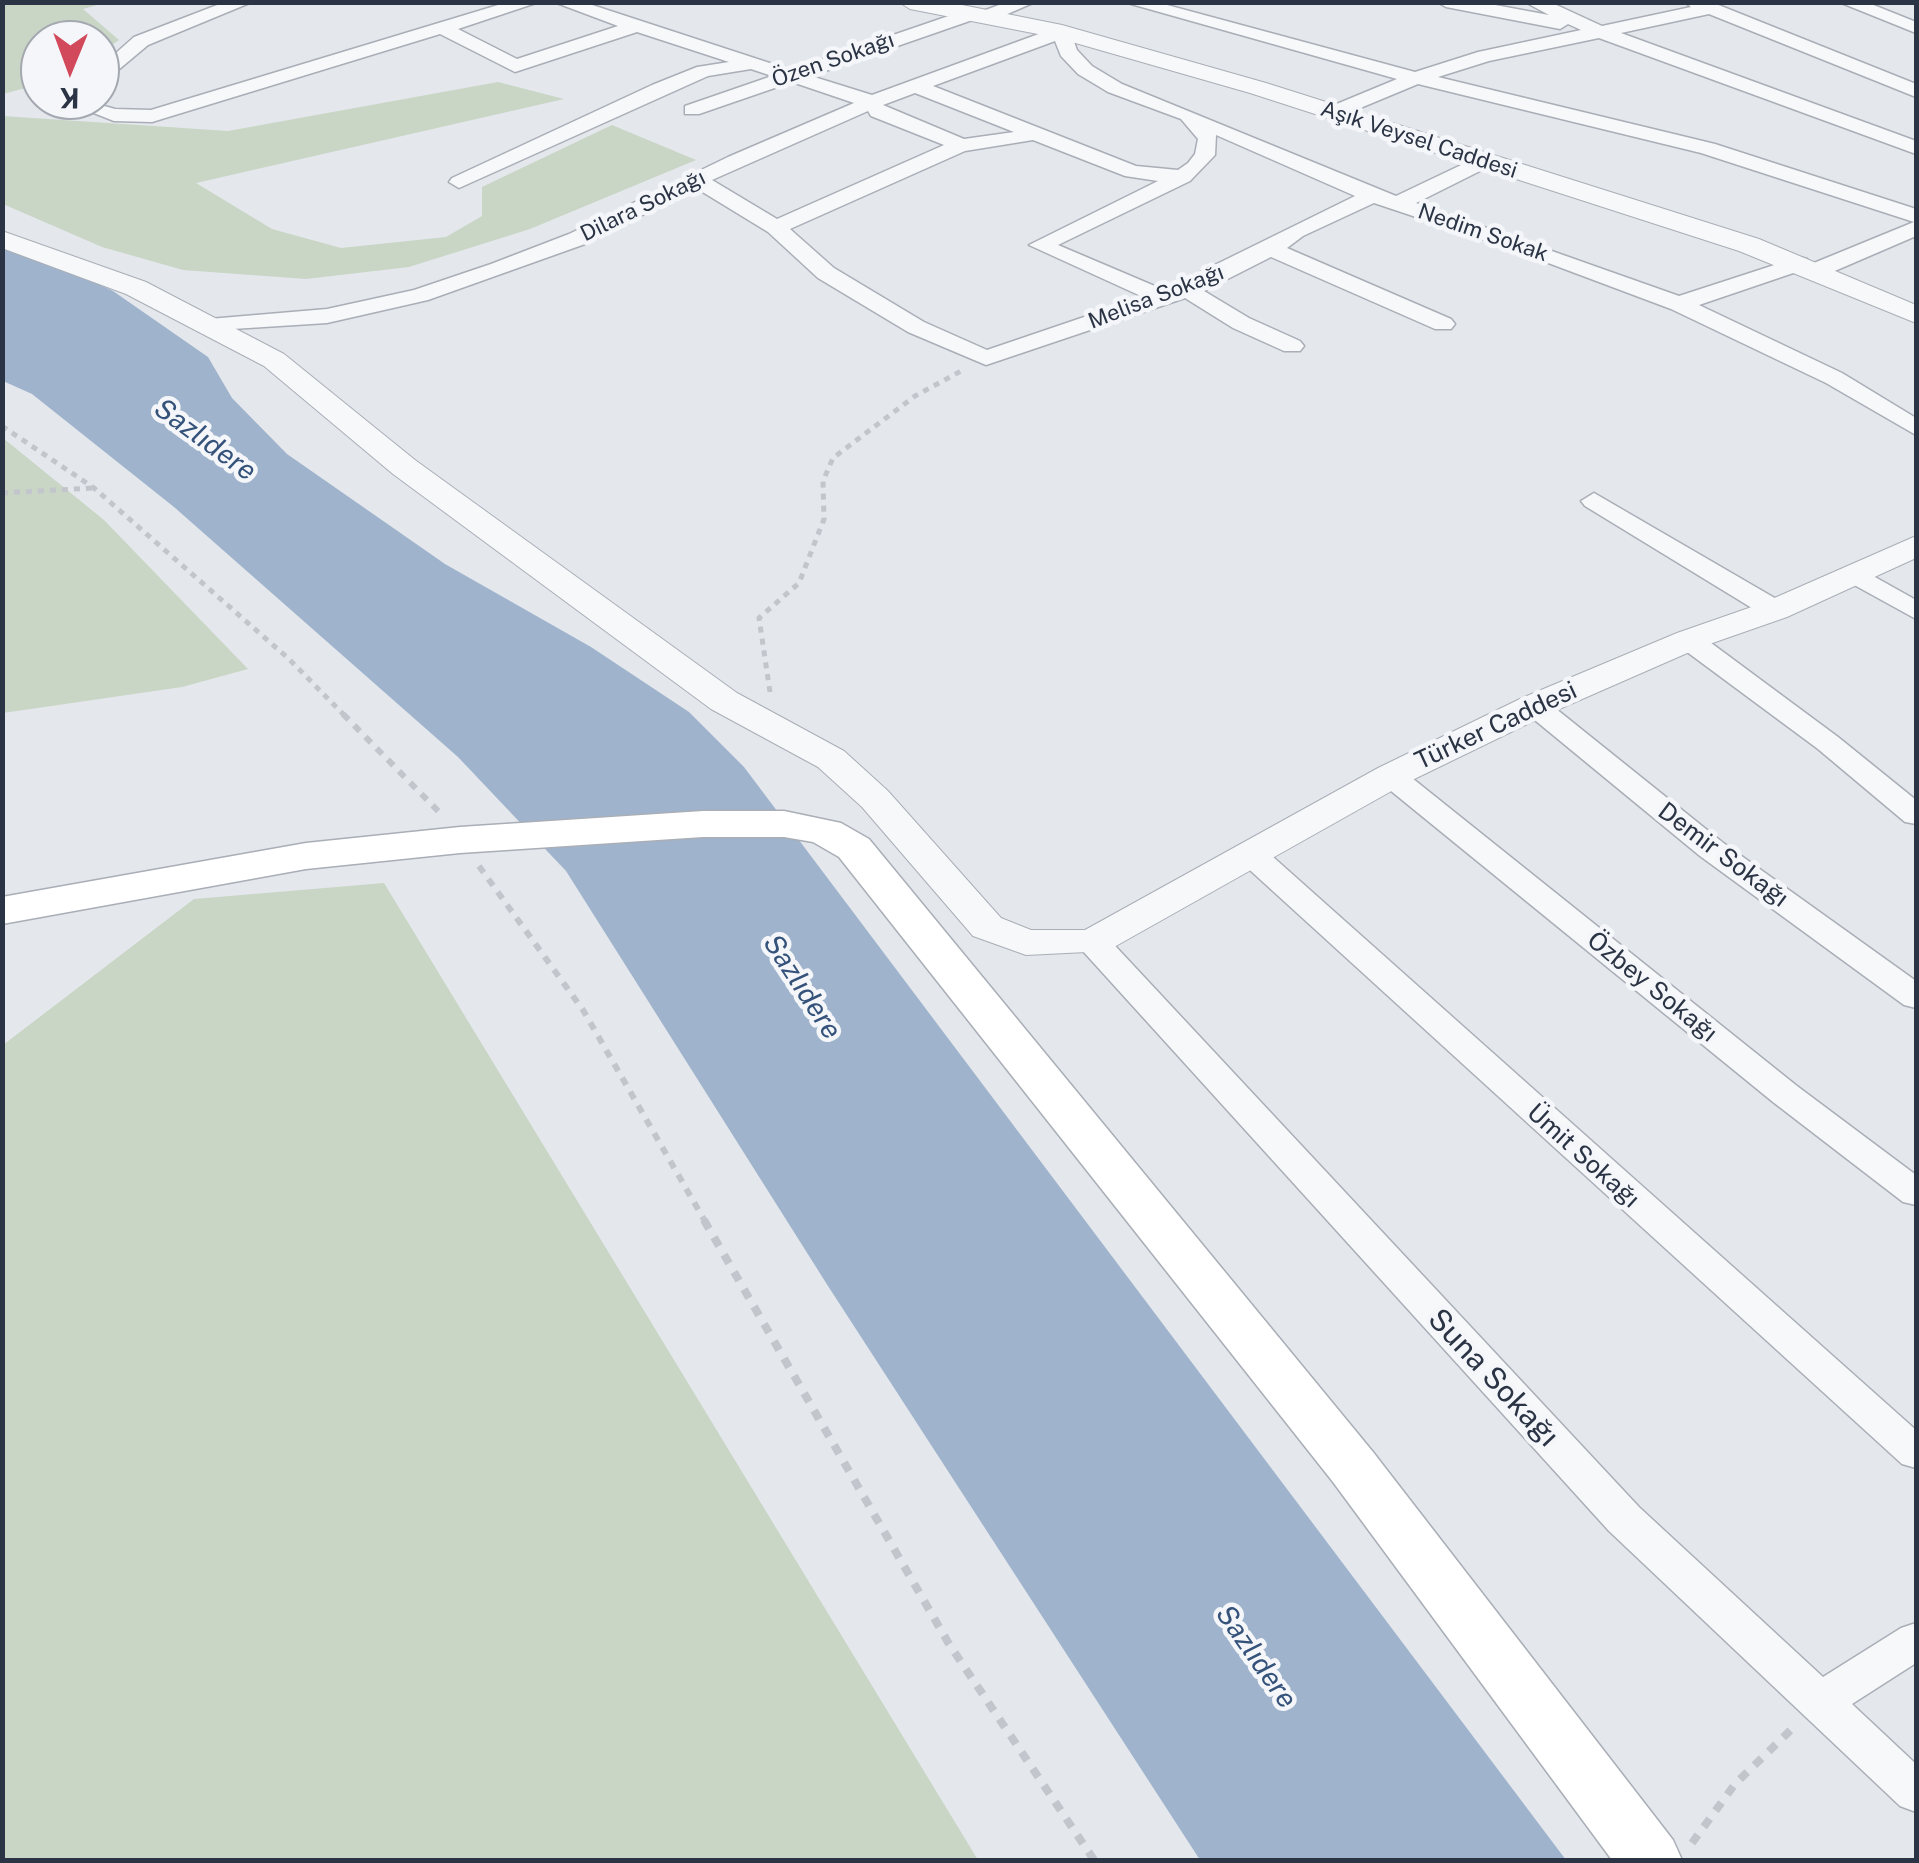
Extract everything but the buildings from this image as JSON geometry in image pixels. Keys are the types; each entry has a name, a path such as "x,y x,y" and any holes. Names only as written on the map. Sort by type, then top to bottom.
{"main road":[{"path":"2,910 306,856 460,840 688,825 784,824 826,832 854,848 1353,1467 1650,1860"}],"street":[{"path":"120,59 141,41 243,2"},
{"path":"120,114 152,116 530,2"},
{"path":"563,2 872,102 878,112 962,145"},
{"name":"Aşık Veysel Caddesi","path":"910,2 1062,32 1334,112 1749,244 1916,315"},
{"name":"Özen Sokağı","path":"692,110 790,73 1026,2"},
{"path":"1132,2 1416,78 1708,148 1916,216"},
{"path":"1446,2 1598,30"},
{"path":"1534,2 1598,30 1916,148"},
{"path":"1848,2 1916,28"},
{"path":"1334,112 1416,78 1485,56 1702,6 1916,91"},
{"path":"442,28 515,66 634,27"},
{"name":"Dilara Sokağı","path":"209,326 327,316 420,295 578,239 696,180 872,102 1062,32"},
{"name":"Nedim Sokak","path":"1062,32 1068,52 1085,70 1114,88 1188,115 1373,196 1512,241 1679,304 1834,378 1916,428"},
{"path":"278,96 382,45"},
{"path":"458,182 689,77 758,64"},
{"path":"912,86 1132,172 1184,177"},
{"path":"1163,298 1040,245 1184,177 1205,155 1208,138 1188,115"},
{"path":"776,227 962,145 988,144 1036,133"},
{"path":"1397,204 1485,161"},
{"path":"696,180 776,227 826,273 916,328 986,358"},
{"name":"Melisa Sokağı","path":"986,358 1187,290 1271,249 1295,231 1373,196"},
{"path":"1679,304 1807,268 1916,228"},
{"path":"2,240 136,288 274,360 418,478 724,701 831,759 875,799 987,927 1026,943 1093,942"},
{"path":"1271,249 1443,324"},
{"path":"1187,290 1240,323 1292,346"},
{"path":"1594,501 1775,610"},
{"name":"Türker Caddesi","path":"1093,942 1391,776 1535,706 1688,640 1775,610 1916,546"},
{"path":"1857,575 1916,611"},
{"path":"1688,640 1828,743 1916,815"},
{"name":"Demir Sokağı","path":"1535,706 1711,849 1916,997"},
{"name":"Özbey Sokağı","path":"1391,776 1785,1094 1916,1193"},
{"name":"Ümit Sokağı","path":"1252,856 1916,1453"},
{"name":"Suna Sokağı","path":"1093,942 1624,1519 1916,1792"},
{"path":"1821,1700 1916,1641"}],"path":[{"path":"775,726 759,618 800,583 824,519 823,481 833,458 915,396 986,358"},
{"path":"2,426 94,488 288,660 436,808 582,1010 950,1644 1094,1860"},
{"path":"2,493 94,488"},
{"path":"1680,1860 1735,1784 1821,1700"}],"green space":[{"path":"3,2 104,3 83,9 96,20 20,20 20,89 3,94"},
{"path":"498,82 564,99 196,183 272,229 341,248 446,237 482,216 482,187 612,125 696,160 530,229 409,267 306,279 183,270 102,247 3,204 3,116 228,131"},
{"path":"3,438 104,520 248,669 182,687 3,713"},
{"path":"384,883 978,1860 3,1860 3,1045 194,899"}],"water":[{"name":"Sazlıdere","path":"3,245 40,256 113,291 208,357 232,398 287,454 445,564 591,647 689,712 744,767 1566,1860 1200,1860 828,1286 566,871 458,757 174,507 32,394 3,381"}]}
